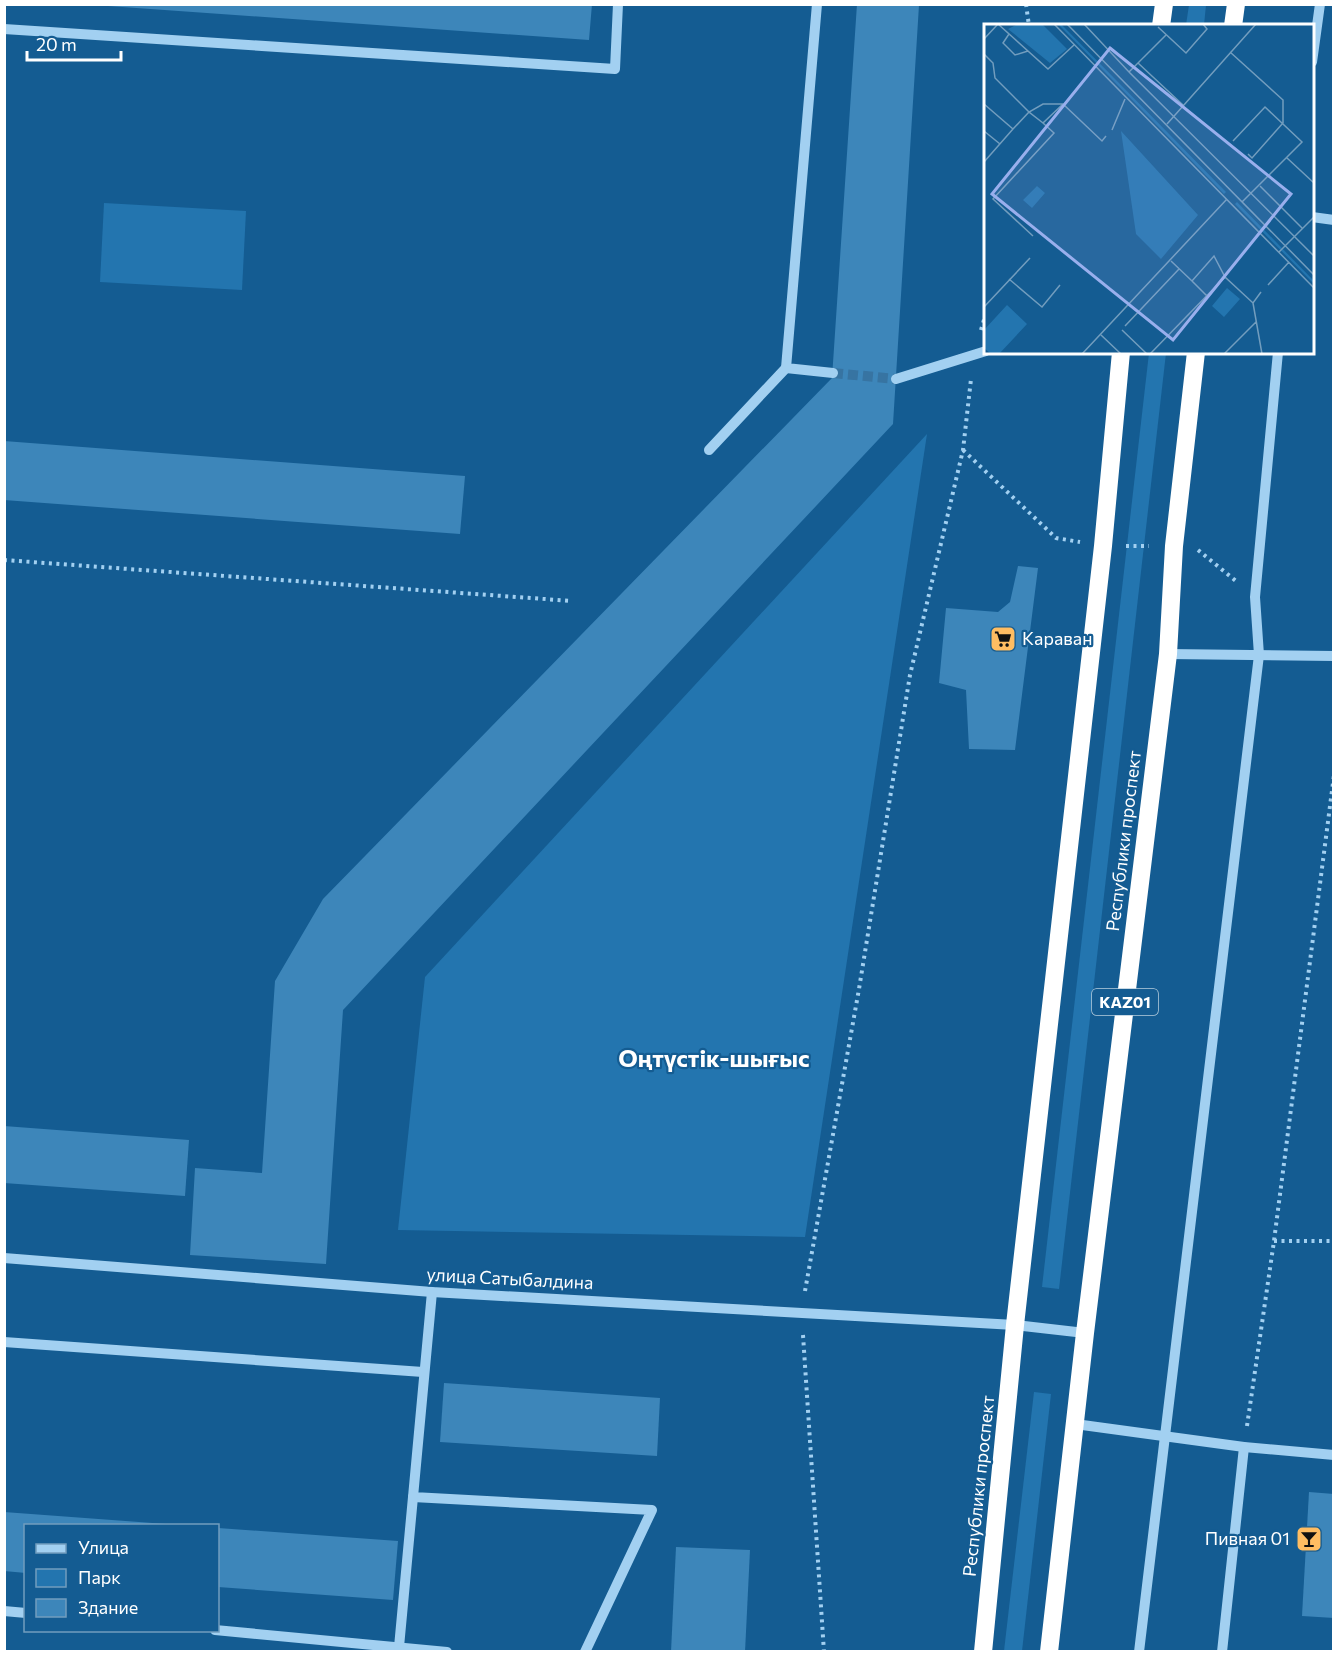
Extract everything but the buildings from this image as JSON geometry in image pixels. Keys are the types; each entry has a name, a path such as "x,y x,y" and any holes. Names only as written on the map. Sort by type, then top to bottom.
{"highway":[{"path":"1161,24 1164,4"},
{"path":"1233,24 1236,4"},
{"name":"Республики проспект","path":"983,1652 1015,1325 1103,546 1121,354"},
{"name":"Республики проспект","path":"1050,1652 1085,1333 1168,654 1174,546 1196,354"}],"street":[{"path":"4,29 615,69 618,4"},
{"path":"709,450 786,368 818,4"},
{"path":"1314,48 1320,4"},
{"path":"1314,217 1334,220"},
{"path":"896,379 980,352"},
{"path":"1139,1652 1259,655 1255,597 1278,354"},
{"path":"786,368 833,373"},
{"path":"1168,654 1334,656"},
{"name":"улица Сатыбалдина","path":"4,1258 432,1292 1015,1325"},
{"path":"399,1647 432,1292"},
{"path":"1015,1325 1085,1333"},
{"path":"4,1342 423,1372"},
{"path":"1075,1424 1244,1447 1334,1455"},
{"path":"1222,1652 1244,1447"},
{"path":"413,1497 652,1510 585,1652"},
{"path":"4,1611 24,1613"},
{"path":"219,1630 447,1652"}],"path":[{"path":"1026,4 1029,24"},
{"path":"824,1652 801,1312 859,990 910,675 963,450 980,352"},
{"path":"963,450 1056,538"},
{"path":"4,560 572,601"},
{"path":"1244,1447 1274,1241 1334,775"},
{"path":"1274,1241 1334,1241"}],"green space":[{"path":"1189,5 1206,5 1204,24 1186,24"},
{"path":"104,203 246,211 242,290 100,282"},
{"path":"1149,354 1166,354 1059,1289 1042,1287"},
{"path":"927,434 805,1237 398,1230 425,977"},
{"path":"1034,1392 1051,1394 1022,1651 1004,1651"}],"tunnel":[{"path":"833,373 896,379"}],"place":[{"name":"Караван","path":"1003,639"},
{"name":"Пивная 01","path":"1309,1539"}],"district":[{"name":"Оңтүстік-шығыс","path":"714,1059"}]}
